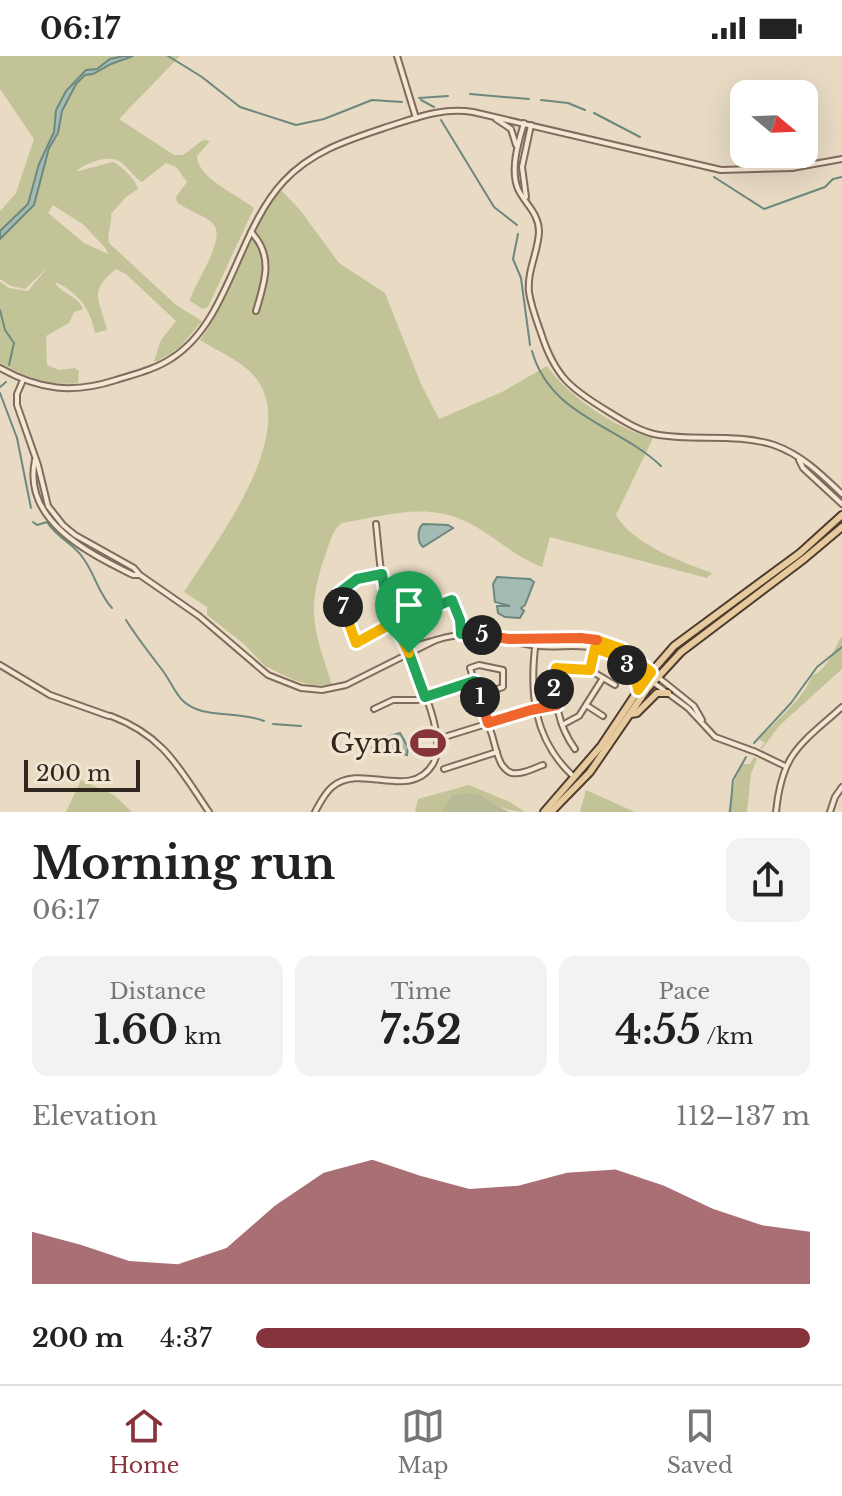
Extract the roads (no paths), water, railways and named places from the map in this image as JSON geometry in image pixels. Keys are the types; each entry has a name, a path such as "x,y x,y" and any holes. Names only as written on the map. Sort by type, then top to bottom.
{"main road":[{"path":"551,812 590,772 631,714 652,677 682,639 792,559 842,515"},
{"path":"544,812 601,746 638,690 698,637 842,527"},
{"path":"625,662 636,678 638,690"},
{"path":"631,714 637,713 657,692 668,693"}],"street":[{"path":"397,56 416,118"},
{"path":"0,368 23,380 50,388 82,389 126,377 172,358 191,344 207,323 251,232 275,191 311,158 346,140 416,118 456,110 721,170 792,168 842,159"},
{"path":"486,116 512,130 516,141 517,184 536,216 539,231 529,278 531,302 549,358 567,384 592,402 649,433 758,442 779,447 811,464 842,494"},
{"path":"516,159 524,123"},
{"path":"526,200 522,167 531,125"},
{"path":"251,232 262,247 267,270 256,311"},
{"path":"23,380 17,403 46,503 65,528 134,568 199,616 264,672 293,686 314,690 341,687 436,640 461,634 595,648 652,677 694,706 702,723"},
{"path":"35,460 38,498 58,529 79,546 133,575 140,575"},
{"path":"799,460 801,466 842,504"},
{"path":"315,812 329,790 344,780 363,777 405,782 420,776 435,760 438,739 409,653 387,602 376,524"},
{"path":"382,574 357,579 340,592 356,643 394,622 452,600 460,620 461,634"},
{"path":"536,642 596,639 622,649 688,708 715,737 785,766"},
{"path":"536,642 532,683 535,709 548,745 575,778"},
{"path":"590,670 595,648"},
{"path":"0,665 50,695 141,730 159,743 209,812"},
{"path":"479,695 504,687 504,670 470,668 497,752 503,767 512,773 543,765"},
{"path":"575,749 562,725 557,705 554,690 556,668 590,670 615,685"},
{"path":"562,725 577,717 603,678"},
{"path":"374,709 393,700 413,700 474,681"},
{"path":"438,739 557,705"},
{"path":"586,705 603,716"},
{"path":"776,812 785,766 794,752 842,707"},
{"path":"444,769 497,752"},
{"path":"830,812 842,787"}],"water":[{"path":"133,56 85,75 76,84 62,111 58,133 49,148 34,205 0,239 0,231 28,204 39,164 54,132 56,110 66,91 86,70 97,69 110,59"},
{"path":"423,524 453,528 423,547 418,536"},
{"path":"497,577 530,579 534,582 521,608 524,611 520,618 498,613 497,606 510,606 495,602 493,584"},
{"path":"400,733 408,747 407,755 372,749 374,741"}],"waterway":[{"path":"168,56 202,77 240,107 296,125 324,119 372,100 402,102"},
{"path":"470,94 529,99"},
{"path":"419,98 448,96"},
{"path":"421,100 434,107"},
{"path":"541,100 568,103 585,110"},
{"path":"594,113 640,137"},
{"path":"441,120 494,207 517,225"},
{"path":"714,177 764,209 825,187 833,179 842,177"},
{"path":"518,234 513,259 521,278 530,345"},
{"path":"0,310 5,330 14,343 9,365"},
{"path":"532,351 541,373 569,405 661,466"},
{"path":"0,387 6,382"},
{"path":"0,393 17,438 31,508"},
{"path":"33,522 37,525 47,522 79,553 112,608"},
{"path":"126,620 187,704 202,711 264,721"},
{"path":"754,743 791,703 817,667 842,647"},
{"path":"273,724 301,726"},
{"path":"730,812 733,780 746,757"}],"place":[{"name":"Gym","path":"428,743"}]}
